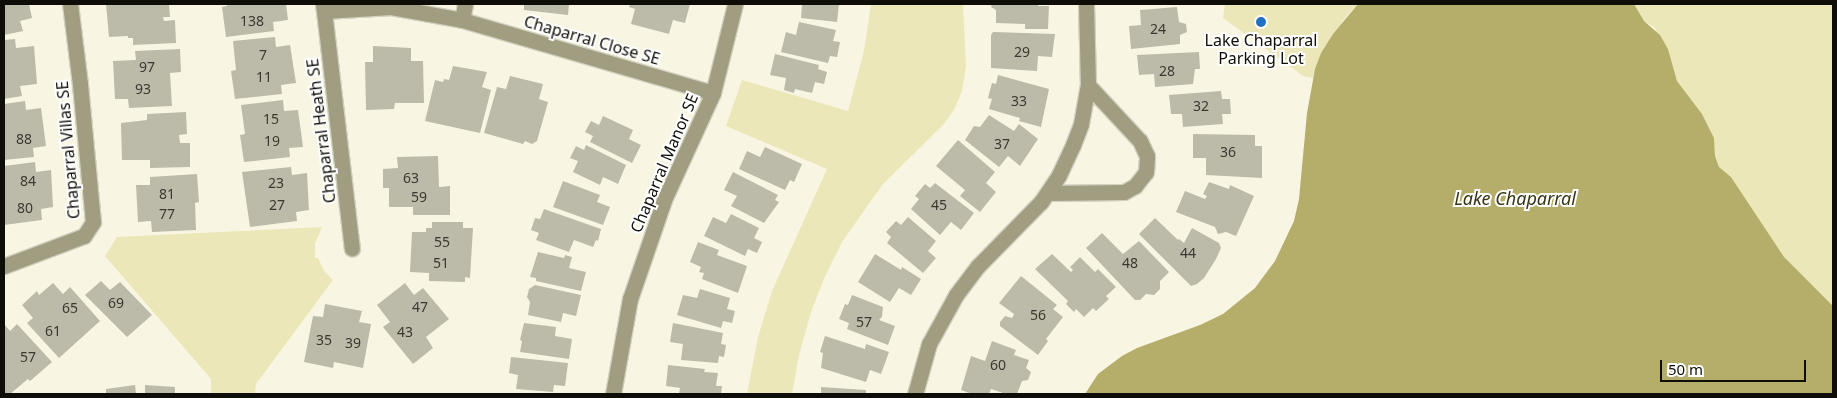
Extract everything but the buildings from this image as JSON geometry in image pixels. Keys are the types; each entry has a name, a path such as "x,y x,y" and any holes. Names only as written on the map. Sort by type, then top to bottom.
{"street":[{"name":"Chaparral Villas SE","path":"4,266 84,236 94,222 70,4"},
{"path":"462,20 465,4"},
{"name":"Chaparral Manor SE","path":"613,394 630,299 664,200 712,93 735,4"},
{"path":"915,394 930,344 956,295 978,266 1048,193 1076,139 1088,85 1086,4"},
{"name":"Chaparral Close SE","path":"323,7 391,7 462,20 712,93"},
{"name":"Chaparral Heath SE","path":"323,7 352,248"},
{"path":"1048,193 1124,192 1135,186 1146,172 1148,156 1140,141 1088,85"}],"shaded area":[{"path":"871,4 963,4 966,66 962,91 955,108 944,124 883,184 842,242 826,274 812,309 799,355 792,394 747,394 758,337 772,291 827,169 726,126 742,80 848,111 864,51"},
{"path":"1225,4 1358,4 1348,14 1321,53 1313,78 1303,76 1223,18"},
{"path":"1634,4 1833,4 1833,306 1784,258 1731,177 1719,167 1715,156 1714,138 1702,114 1677,81 1668,49 1654,27 1644,21"},
{"path":"322,227 315,244 315,258 318,258 325,272 333,280 256,384 255,394 211,394 211,379 105,256 117,237"}],"water":[{"name":"Lake Chaparral","path":"1358,4 1634,4 1644,21 1660,35 1668,49 1677,81 1702,114 1714,138 1715,156 1719,167 1731,177 1784,257 1833,306 1833,394 1085,394 1098,374 1122,356 1137,348 1200,325 1223,314 1255,288 1275,261 1294,221 1299,199 1307,113 1315,69 1321,53 1333,34"}],"place":[{"name":"Lake Chaparral Parking Lot","path":"1261,22"}]}
